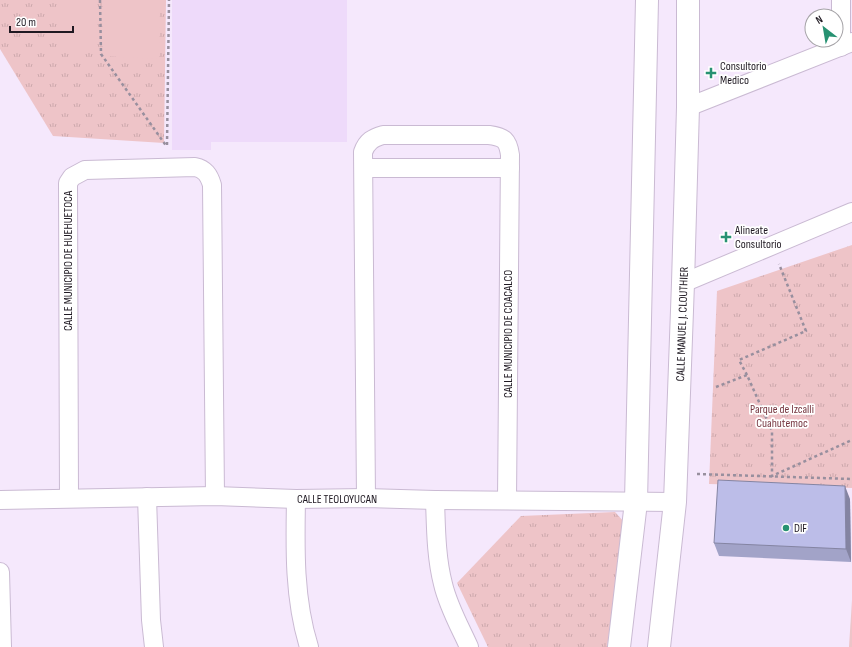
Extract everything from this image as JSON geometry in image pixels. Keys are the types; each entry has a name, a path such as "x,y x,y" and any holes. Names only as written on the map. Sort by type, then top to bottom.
{"street":[{"path":"619,647 636,502 647,0"},
{"name":"CALLE MANUEL J. CLOUTHIER","path":"659,647 675,502 688,107 688,0"},
{"path":"688,107 846,45 841,0"},
{"name":"CALLE MUNICIPIO DE COACALCO","path":"366,498 364,168 364,152 366,145 371,140 379,136 490,135 500,136 505,140 509,147 510,168 507,500"},
{"name":"CALLE MUNICIPIO DE HUEHUETOCA","path":"69,498 68,183 72,177 85,170 194,167 202,168 209,177 212,185 215,496"},
{"path":"364,168 510,168"},
{"path":"683,283 852,212"},
{"name":"CALLE TEOLOYUCAN","path":"0,500 215,496 296,499 366,498 675,502"},
{"path":"147,497 151,620 154,647"},
{"path":"296,499 296,567 304,630 309,647"},
{"path":"435,500 439,563 443,584 449,605 469,647"},
{"path":"0,572 2,647"}],"path":[{"path":"100,0 101,54 167,147"},
{"path":"166,168 169,0"},
{"path":"772,476 772,431 739,360 806,331 773,246"},
{"path":"716,387 746,374"},
{"path":"772,476 852,440"},
{"path":"676,474 852,479"}],"shaded area":[{"path":"172,0 347,0 347,142 211,142 211,150 172,150"}],"green space":[{"path":"0,0 166,0 164,143 53,136 0,49"},
{"path":"61,0 97,0 96,48 61,48"},
{"path":"103,0 160,0 159,59 103,56"},
{"name":"Parque de Izcalli Cuahutemoc","path":"852,245 852,488 709,484 717,291"},
{"path":"615,512 625,523 607,647 488,647 457,583 521,516"},
{"path":"852,600 852,647 849,647"}],"building":[{"name":"DIF","path":"718,480 845,486 846,549 714,543"}],"place":[{"name":"Consultorio Medico","path":"711,73"},
{"name":"Alineate Consultorio","path":"726,237"},
{"name":"DIF","path":"786,528"}]}
